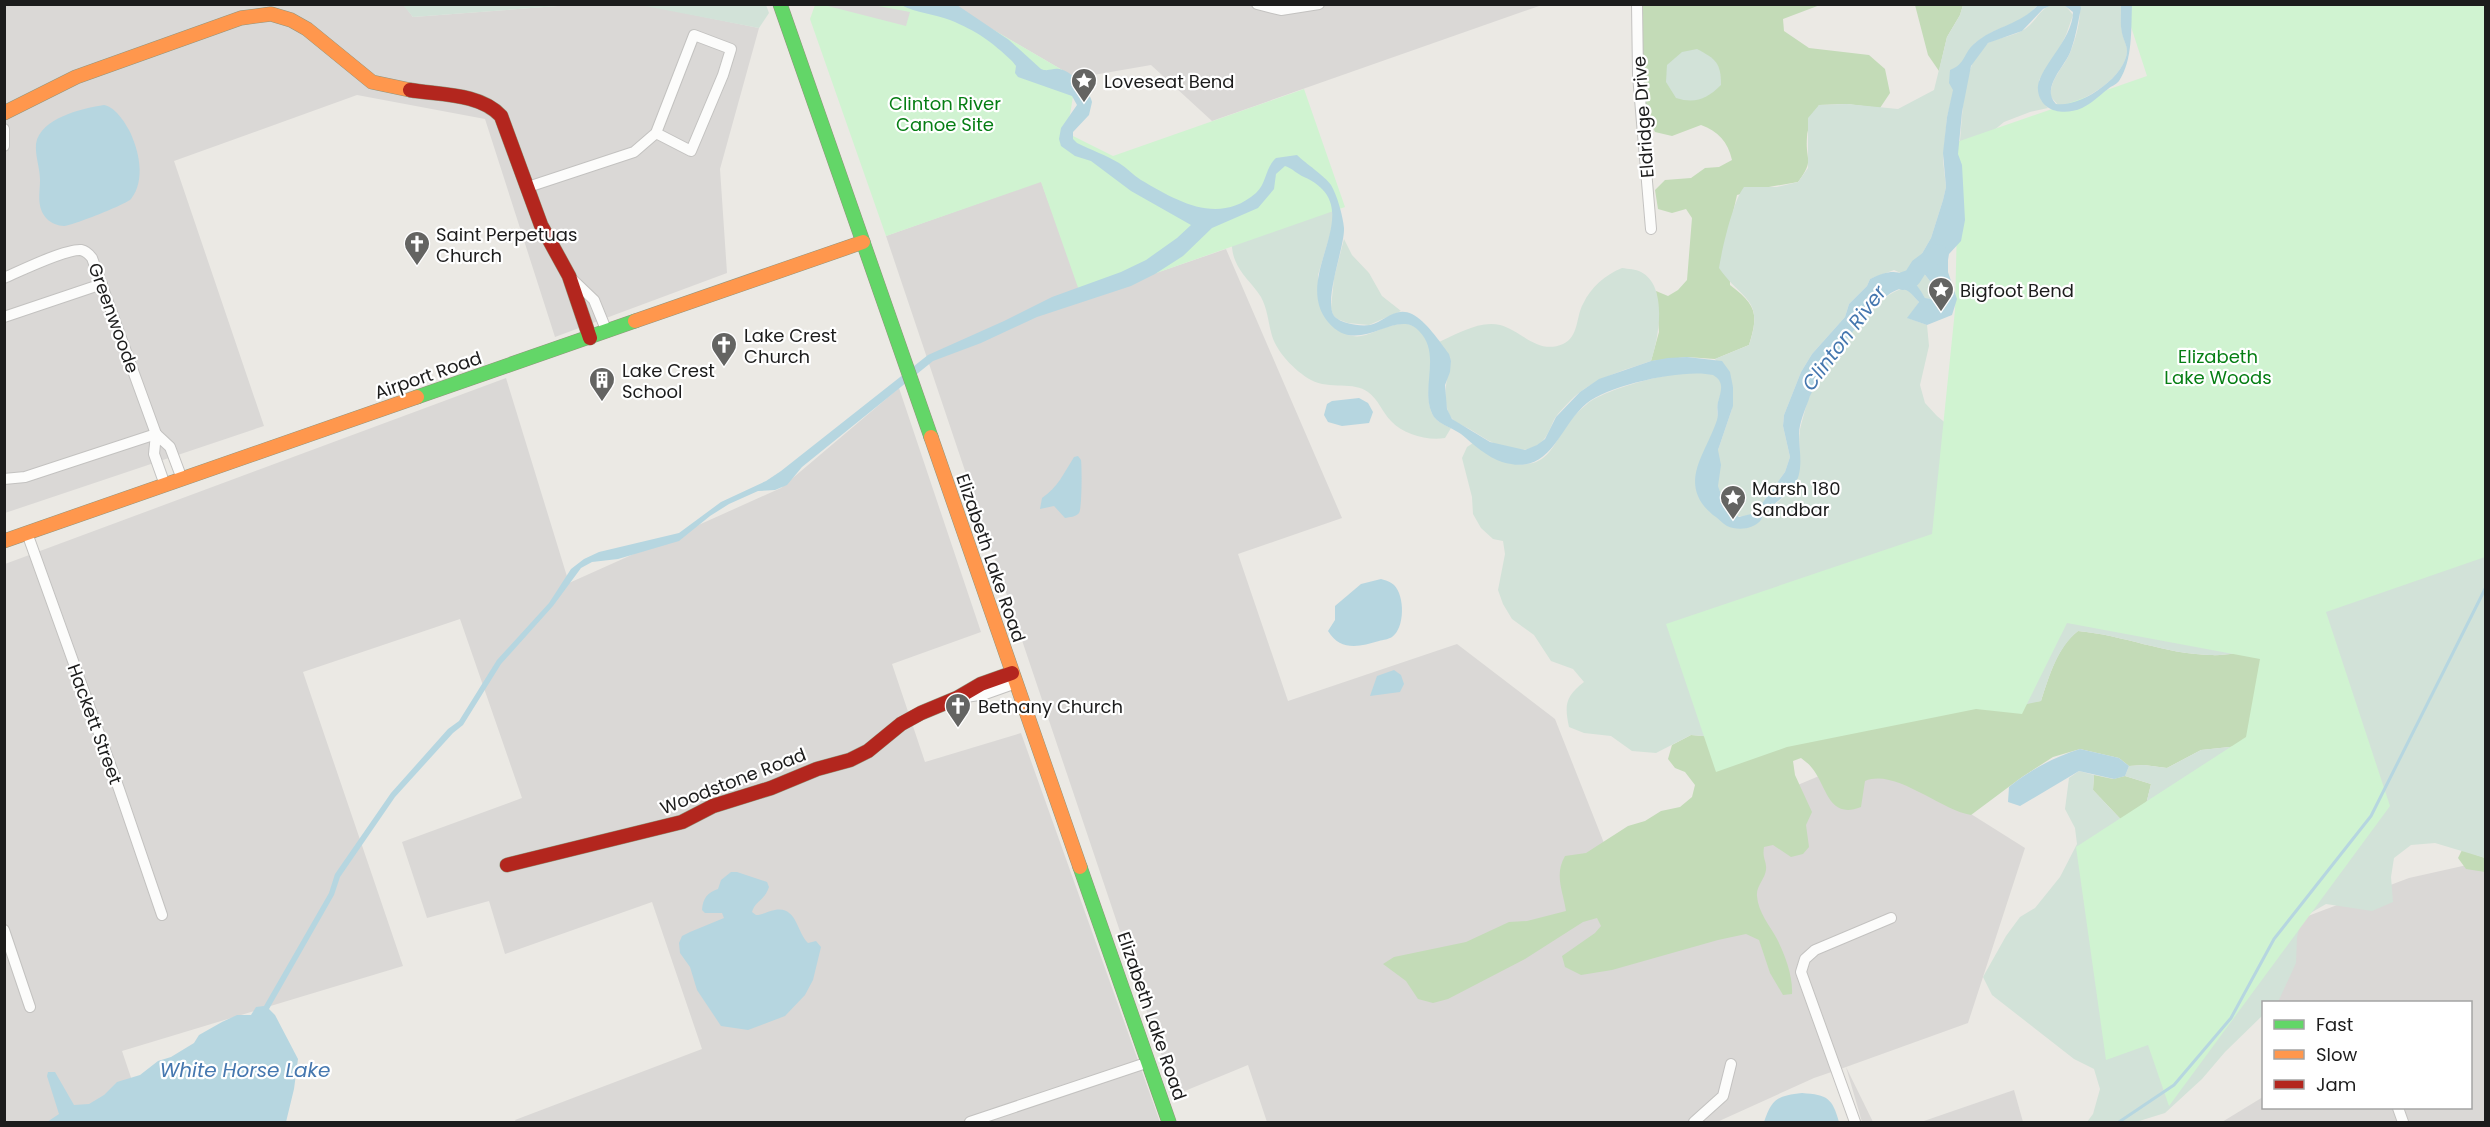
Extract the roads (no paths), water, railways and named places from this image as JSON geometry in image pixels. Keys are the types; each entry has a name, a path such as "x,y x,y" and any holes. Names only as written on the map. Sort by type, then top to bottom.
{"street":[{"name":"Elizabeth Lake Road","path":"780,4 1169,1122"},
{"path":"1257,4 1281,10 1319,4"},
{"name":"Eldridge Drive","path":"1637,4 1638,75 1651,229"},
{"path":"4,113 76,76 241,18 271,14 291,20 307,29 372,82 465,98 492,106 501,116 541,225 569,276 590,338"},
{"path":"528,188 634,152 656,133 694,35 730,48 723,75 692,152 656,133"},
{"path":"4,129 4,146"},
{"name":"Airport Road","path":"4,541 863,243"},
{"name":"Greenwoode","path":"4,278 80,250 88,253 92,258 156,434 154,454 165,485"},
{"path":"569,276 594,300 607,332"},
{"path":"4,317 102,284"},
{"path":"4,479 25,477 156,434"},
{"name":"Greenwoode","path":"156,434 170,447 182,479"},
{"name":"Hackett Street","path":"27,533 162,915"},
{"name":"Woodstone Road","path":"507,864 682,822 713,806 771,788 817,768 850,760 868,751 901,724 939,704 957,698 981,684 1014,678"},
{"path":"1855,1122 1801,972 1805,959 1815,950 1891,918"},
{"path":"4,930 30,1007"},
{"path":"970,1122 1149,1062"},
{"path":"1694,1122 1723,1096 1731,1064"}],"water":[{"name":"White Horse Lake","path":"901,5 957,5 1009,40 1041,69 1059,69 1069,73 1084,87 1092,102 1089,115 1073,132 1073,139 1114,160 1141,180 1183,202 1212,209 1227,208 1242,203 1260,189 1276,158 1297,155 1331,185 1341,212 1343,237 1331,300 1335,317 1345,323 1370,325 1400,312 1417,317 1449,354 1450,372 1445,385 1447,409 1452,419 1490,442 1525,450 1537,445 1545,439 1556,417 1580,392 1599,379 1651,361 1668,358 1687,357 1722,361 1730,372 1733,406 1718,450 1721,465 1718,486 1723,500 1739,517 1755,513 1785,472 1790,457 1783,426 1784,415 1801,372 1812,354 1845,317 1849,304 1867,286 1870,279 1888,272 1896,272 1909,277 1925,298 1940,300 1940,294 1919,267 1920,257 1931,238 1946,187 1943,153 1953,90 1949,83 1950,70 1959,65 1971,47 1983,37 2023,17 2038,5 2052,5 2043,9 2022,31 1988,43 1971,66 1962,112 1958,154 1962,165 1965,220 1961,241 1949,254 1948,260 1948,272 1957,299 1952,315 1927,325 1907,318 1919,302 1909,292 1901,289 1891,293 1864,318 1836,355 1809,399 1799,430 1800,466 1795,484 1768,509 1758,523 1741,529 1727,526 1702,503 1696,492 1697,469 1718,418 1717,405 1721,384 1713,375 1700,373 1667,376 1629,384 1598,396 1577,413 1552,448 1532,463 1519,465 1496,460 1458,432 1440,422 1434,417 1430,407 1428,396 1429,351 1419,331 1410,325 1399,324 1364,335 1352,336 1340,332 1328,322 1319,304 1318,284 1332,224 1331,206 1323,190 1285,166 1276,174 1274,189 1258,208 1212,228 1183,256 1155,274 1131,286 1037,317 981,343 933,361 802,467 787,485 775,490 758,491 729,504 679,541 618,559 592,562 581,568 553,606 501,664 463,725 395,797 340,877 334,895 269,1009 275,1015 298,1059 286,1122 47,1122 59,1114 47,1076 48,1072 55,1072 74,1105 89,1104 104,1095 117,1082 140,1075 158,1061 171,1057 194,1043 199,1035 222,1022 237,1015 251,1015 256,1007 264,1006 329,893 335,874 391,793 448,729 459,721 497,660 549,603 571,569 584,559 599,552 679,533 721,502 766,481 781,471 928,355 1052,297 1121,272 1146,260 1191,225 1131,191 1091,161 1075,156 1061,146 1059,139 1061,128 1077,105 1072,96 1018,77 1015,73 1016,66 1012,61 991,43 968,28"},
{"path":"2064,5 2080,5 2081,8 2071,50 2052,84 2052,97 2056,104 2066,104 2089,96 2119,71 2125,61 2127,51 2121,30 2121,5 2132,5 2129,54 2124,73 2116,84 2086,106 2068,112 2048,108 2040,98 2038,91 2042,74 2067,34 2071,23 2073,12"},
{"path":"104,105 112,108 119,115 133,138 140,174 136,191 127,202 99,214 69,225 55,224 47,219 40,205 40,176 36,148 39,135 45,127 64,116"},
{"path":"1359,398 1368,403 1373,412 1369,423 1342,426 1328,422 1324,415 1327,404 1332,401"},
{"path":"1078,456 1082,470 1079,513 1065,518 1054,506 1040,509 1042,498 1057,484 1074,457"},
{"path":"1381,579 1394,585 1400,596 1402,612 1396,633 1392,637 1364,645 1350,646 1338,642 1328,631 1335,620 1335,606 1361,584"},
{"path":"1394,670 1401,675 1404,684 1400,692 1370,696 1377,676"},
{"path":"2080,749 2119,758 2129,766 2125,776 2114,779 2079,771 2020,806 2008,802 2009,787 2034,769"},
{"path":"731,872 767,882 769,887 767,891 752,912 756,915 775,910 788,912 796,921 804,939 808,943 816,941 821,947 813,980 805,995 785,1016 748,1030 721,1026 697,990 690,967 680,953 679,943 682,936 724,918 722,913 705,913 702,910 706,896 718,889 721,880"},
{"path":"1802,1093 1828,1099 1839,1122 1764,1122 1773,1103 1787,1095"}],"waterway":[{"name":"Clinton River","path":"1903,281 1912,278 1919,267 1938,253"},
{"path":"2119,1122 2174,1085 2231,1018 2274,939 2371,816 2486,587"}],"place":[{"name":"Loveseat Bend","path":"1084,104"},
{"name":"Saint Perpetuas Church","path":"417,267"},
{"name":"Bigfoot Bend","path":"1941,313"},
{"name":"Lake Crest Church","path":"724,368"},
{"name":"Lake Crest School","path":"602,403"},
{"name":"Marsh 180 Sandbar","path":"1733,521"},
{"name":"Bethany Church","path":"958,729"}],"park label":[{"name":"Clinton River Canoe Site","path":"945,113"},
{"name":"Elizabeth Lake Woods","path":"2218,366"}]}
